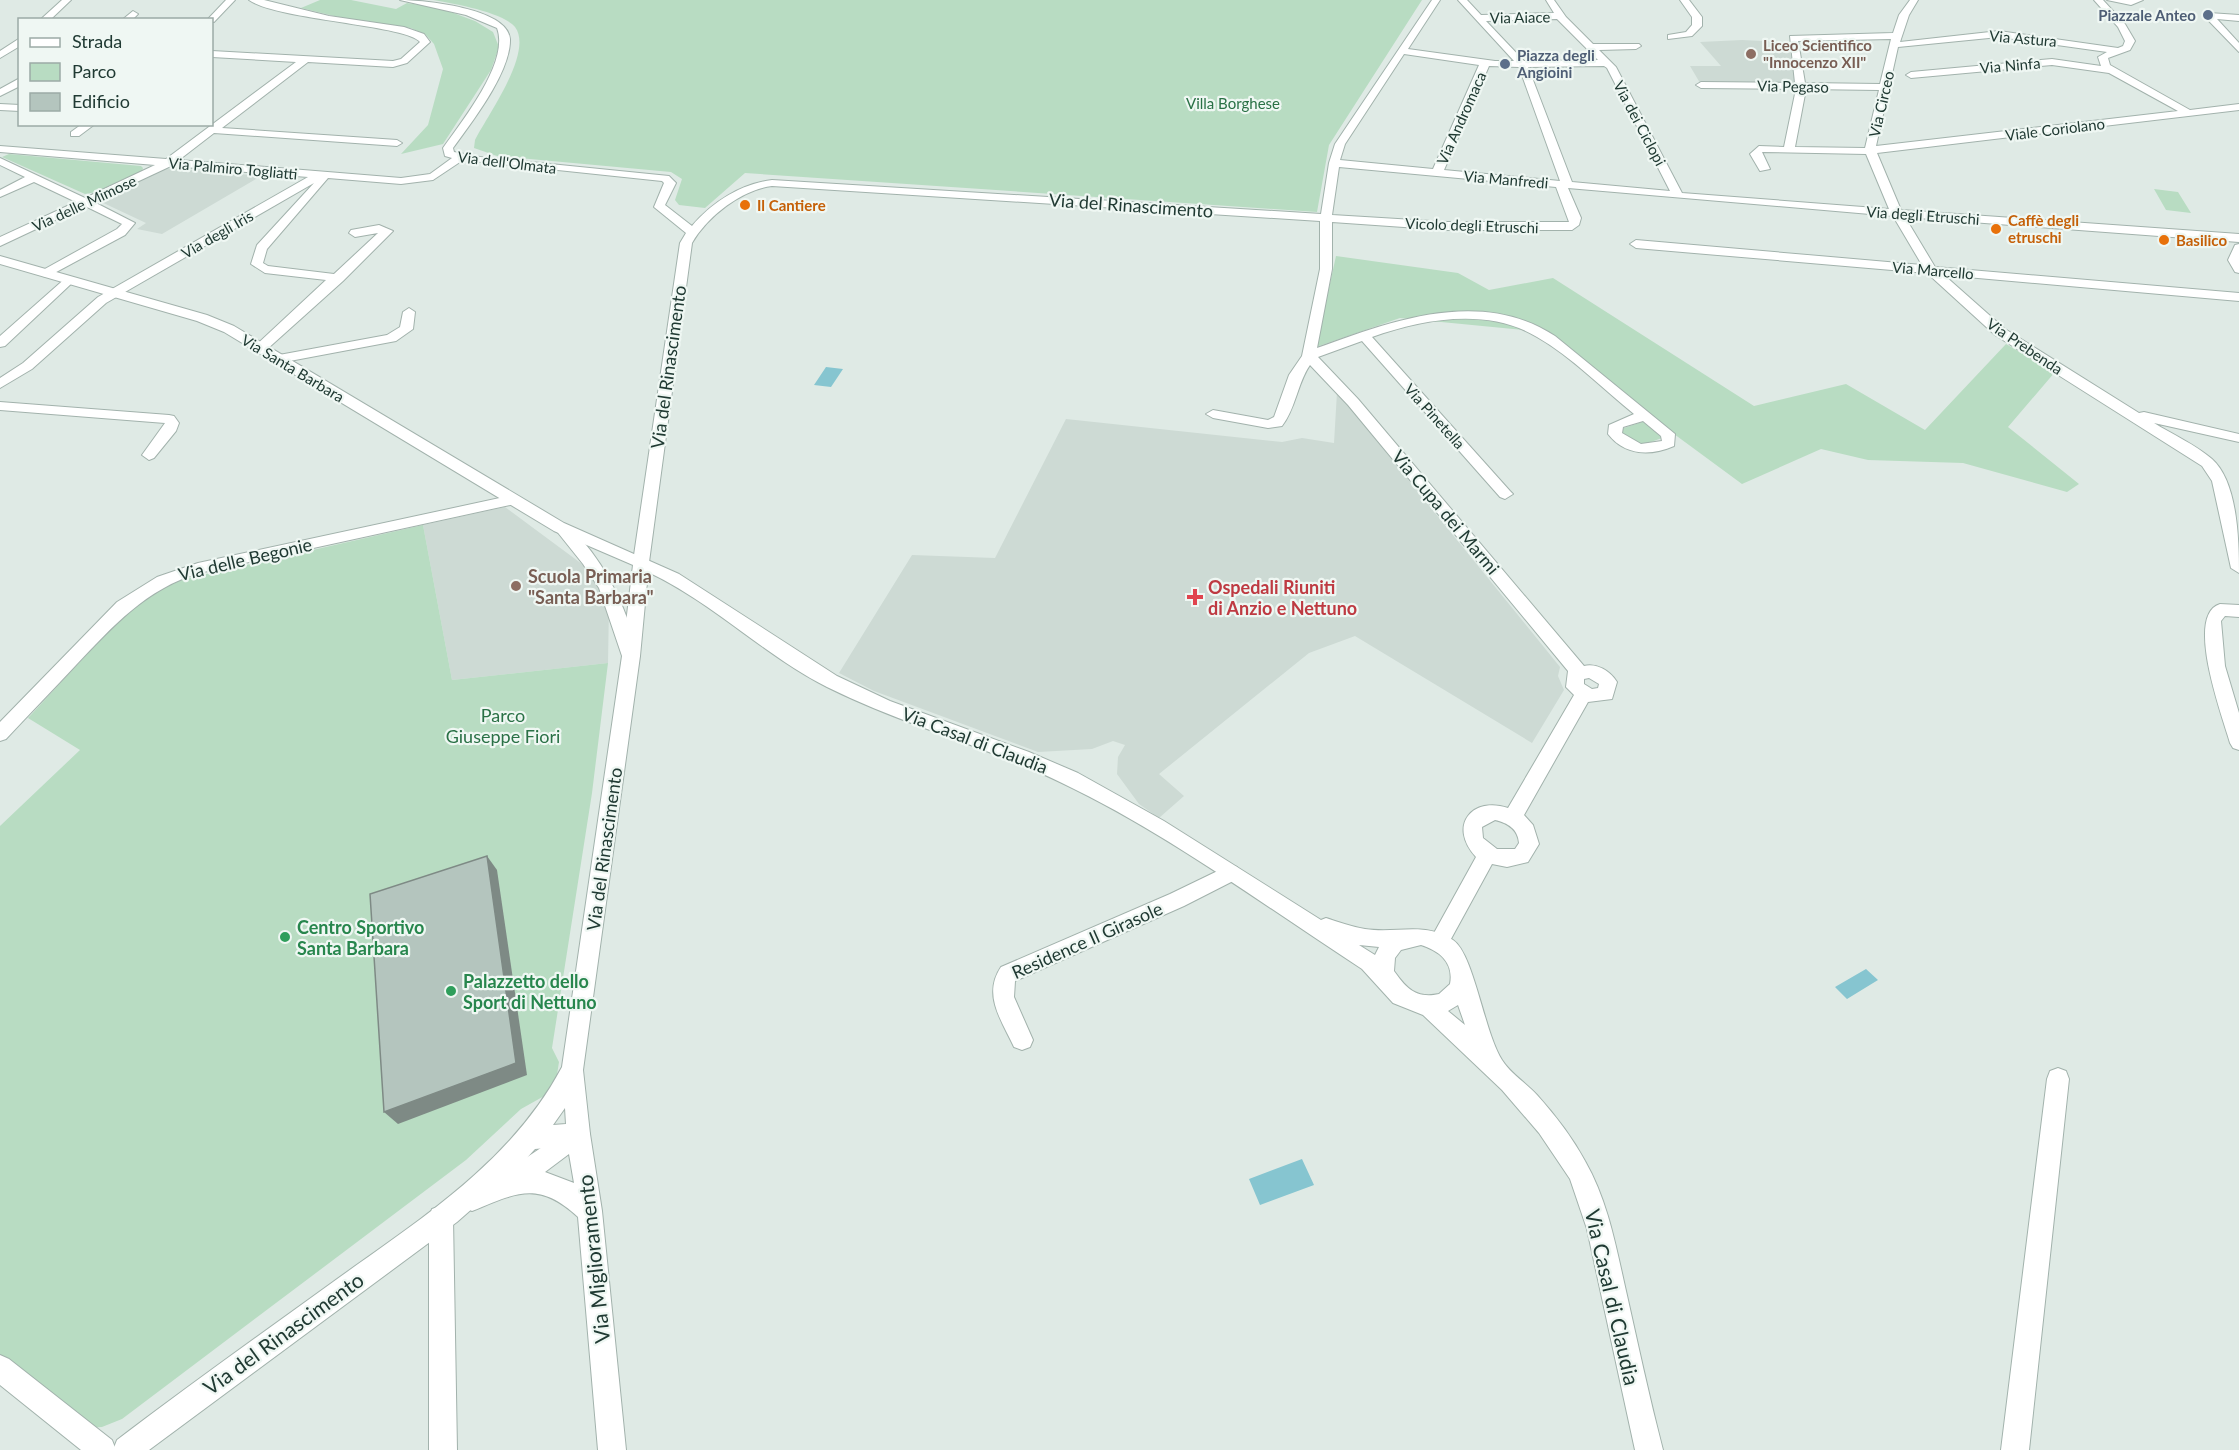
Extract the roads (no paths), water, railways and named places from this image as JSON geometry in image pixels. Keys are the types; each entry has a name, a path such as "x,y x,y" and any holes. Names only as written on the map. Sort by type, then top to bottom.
{"street":[{"path":"46,18 67,0"},
{"path":"213,19 231,0"},
{"path":"213,54 396,63 405,60 425,41 419,35 404,30 329,19 253,0"},
{"name":"Via dell'Olmata","path":"404,0 483,18 497,24 505,34 505,44 490,83 447,150 450,155 459,158 665,178 670,182 659,204 662,209"},
{"path":"1213,414 1264,424 1277,423 1282,416 1298,372 1309,356 1326,274 1326,218 1334,163 1340,144 1436,0"},
{"path":"1462,0 1523,64 1563,185"},
{"name":"Via dei Ciclopi","path":"1550,0 1560,16 1608,63 1678,195"},
{"path":"1671,37 1689,34 1697,26 1697,17 1684,0"},
{"name":"Via Circeo","path":"1914,0 1906,10 1895,41 1870,150 1897,213 1931,270"},
{"path":"2098,0 2129,36 2129,46 2103,57 2103,63 2109,70 2189,113"},
{"path":"2111,0 2134,2 2139,0"},
{"name":"Via Aiace","path":"1480,18 1560,16"},
{"path":"2239,18 2216,19 2239,49"},
{"name":"Via Astura","path":"1801,87 1792,40 1794,37 1895,41 1999,33 2116,51"},
{"path":"0,55 18,43"},
{"path":"1591,47 1636,46"},
{"path":"1400,51 1485,63 1608,63"},
{"name":"Via delle Mimose","path":"0,242 168,163 306,59"},
{"name":"Via Ninfa","path":"1911,75 2052,62 2109,70"},
{"name":"Via Andromaca","path":"1437,172 1485,63"},
{"path":"0,93 18,82"},
{"name":"Via Pegaso","path":"1701,85 1884,87"},
{"path":"1789,149 1801,87"},
{"path":"0,107 18,108"},
{"name":"Viale Coriolano","path":"1764,169 1755,151 1870,150 2239,107"},
{"path":"75,134 87,126"},
{"path":"212,130 397,143"},
{"name":"Via Palmiro Togliatti","path":"0,149 414,181 440,174 459,158"},
{"path":"0,161 126,219 129,225 121,232 47,273"},
{"name":"Via Manfredi","path":"1334,163 1678,195"},
{"path":"324,175 259,250 257,264 265,269 339,278"},
{"name":"Via degli Iris","path":"0,384 25,368 86,311 324,175"},
{"path":"0,194 35,177"},
{"name":"Via del Rinascimento","path":"465,1202 531,1138 564,1089 573,1069 631,657 641,562 685,247 693,232 746,188 768,183 1326,218"},
{"name":"Vicolo degli Etruschi","path":"1326,218 1474,227 1572,226 1575,220 1563,185"},
{"name":"Via degli Etruschi","path":"1678,195 2239,238"},
{"path":"662,209 712,215"},
{"path":"662,209 693,232"},
{"path":"260,348 339,278 387,231 379,229 355,233"},
{"name":"Via Marcello","path":"1636,244 2236,297"},
{"path":"2239,248 2234,260 2239,269"},
{"name":"Via Santa Barbara","path":"0,260 216,323 563,530 641,562"},
{"name":"Via Prebenda","path":"1931,270 2000,332 2205,460 2218,476 2239,568"},
{"path":"0,343 68,280"},
{"path":"279,359 391,339 406,329 409,312"},
{"path":"1309,356 1432,317 1455,316 1523,324 1546,336 1645,415"},
{"name":"Via Pinetella","path":"1365,337 1505,494"},
{"name":"Via Cupa dei Marmi","path":"1309,356 1353,402 1579,672"},
{"path":"0,406 169,419 172,423 171,428 149,455"},
{"name":"Via Prebenda","path":"2127,412 2239,438"},
{"path":"2186,448 2196,440 2200,429"},
{"name":"Via delle Begonie","path":"0,734 118,610 144,589 162,579 198,568 514,500"},
{"name":"Via Santa Barbara","path":"563,530 594,564 611,594 631,657"},
{"name":"Via Casal di Claudia","path":"641,562 686,586 818,674 874,701 1067,776 1138,815 1307,921 1383,974 1395,993 1417,1005 1428,1006 1495,1067 1552,1133 1586,1186 1602,1235 1649,1450"},
{"path":"2239,611 2220,610 2213,620 2216,666 2239,744"},
{"path":"1590,671 1601,675 1610,687 1602,696 1584,694 1573,682 1579,672 1590,671"},
{"path":"1513,817 1584,694"},
{"path":"0,711 20,712"},
{"path":"1495,812 1513,817 1526,829 1529,836 1527,850 1514,859 1505,860 1487,855 1474,843 1471,835 1474,822 1479,817 1495,812"},
{"path":"1439,942 1487,855"},
{"name":"Residence Il Girasole","path":"1022,1040 1001,991 1002,982 1008,974 1177,900 1230,873"},
{"name":"Via Casal di Claudia","path":"1307,921 1366,939 1399,939 1419,936 1439,942 1457,958 1474,1022 1495,1067"},
{"path":"1383,974 1385,954 1399,939"},
{"path":"1428,1006 1441,1004 1451,999 1459,990 1462,980"},
{"name":"Via Miglioramento","path":"573,1069 578,1134 590,1211 612,1450"},
{"path":"2015,1450 2058,1079"},
{"path":"531,1138 578,1134"},
{"name":"Via del Rinascimento","path":"127,1450 441,1218 465,1202 510,1182 578,1134"},
{"name":"Via del Rinascimento","path":"510,1182 546,1182 569,1192 590,1211"},
{"path":"441,1218 443,1450"},
{"path":"0,1368 102,1450"}],"water":[{"path":"826,367 843,369 831,387 814,385"},
{"path":"1866,969 1878,980 1847,999 1835,987"},
{"path":"1302,1159 1314,1185 1260,1205 1249,1179"}],"place":[{"name":"Piazzale Anteo","path":"2208,15"},
{"name":"Liceo Scientifico \"Innocenzo XII\"","path":"1751,54"},
{"name":"Piazza degli Angioini","path":"1505,64"},
{"name":"Il Cantiere","path":"745,205"},
{"name":"Caffè degli etruschi","path":"1996,229"},
{"name":"Basilico","path":"2164,240"},
{"name":"Scuola Primaria \"Santa Barbara\"","path":"516,586"},
{"name":"Ospedali Riuniti di Anzio e Nettuno","path":"1195,597"},
{"name":"Centro Sportivo Santa Barbara","path":"285,937"},
{"name":"Palazzetto dello Sport di Nettuno","path":"451,991"}],"park label":[{"name":"Villa Borghese","path":"1233,103"},
{"name":"Parco Giuseppe Fiori","path":"503,725"}]}
